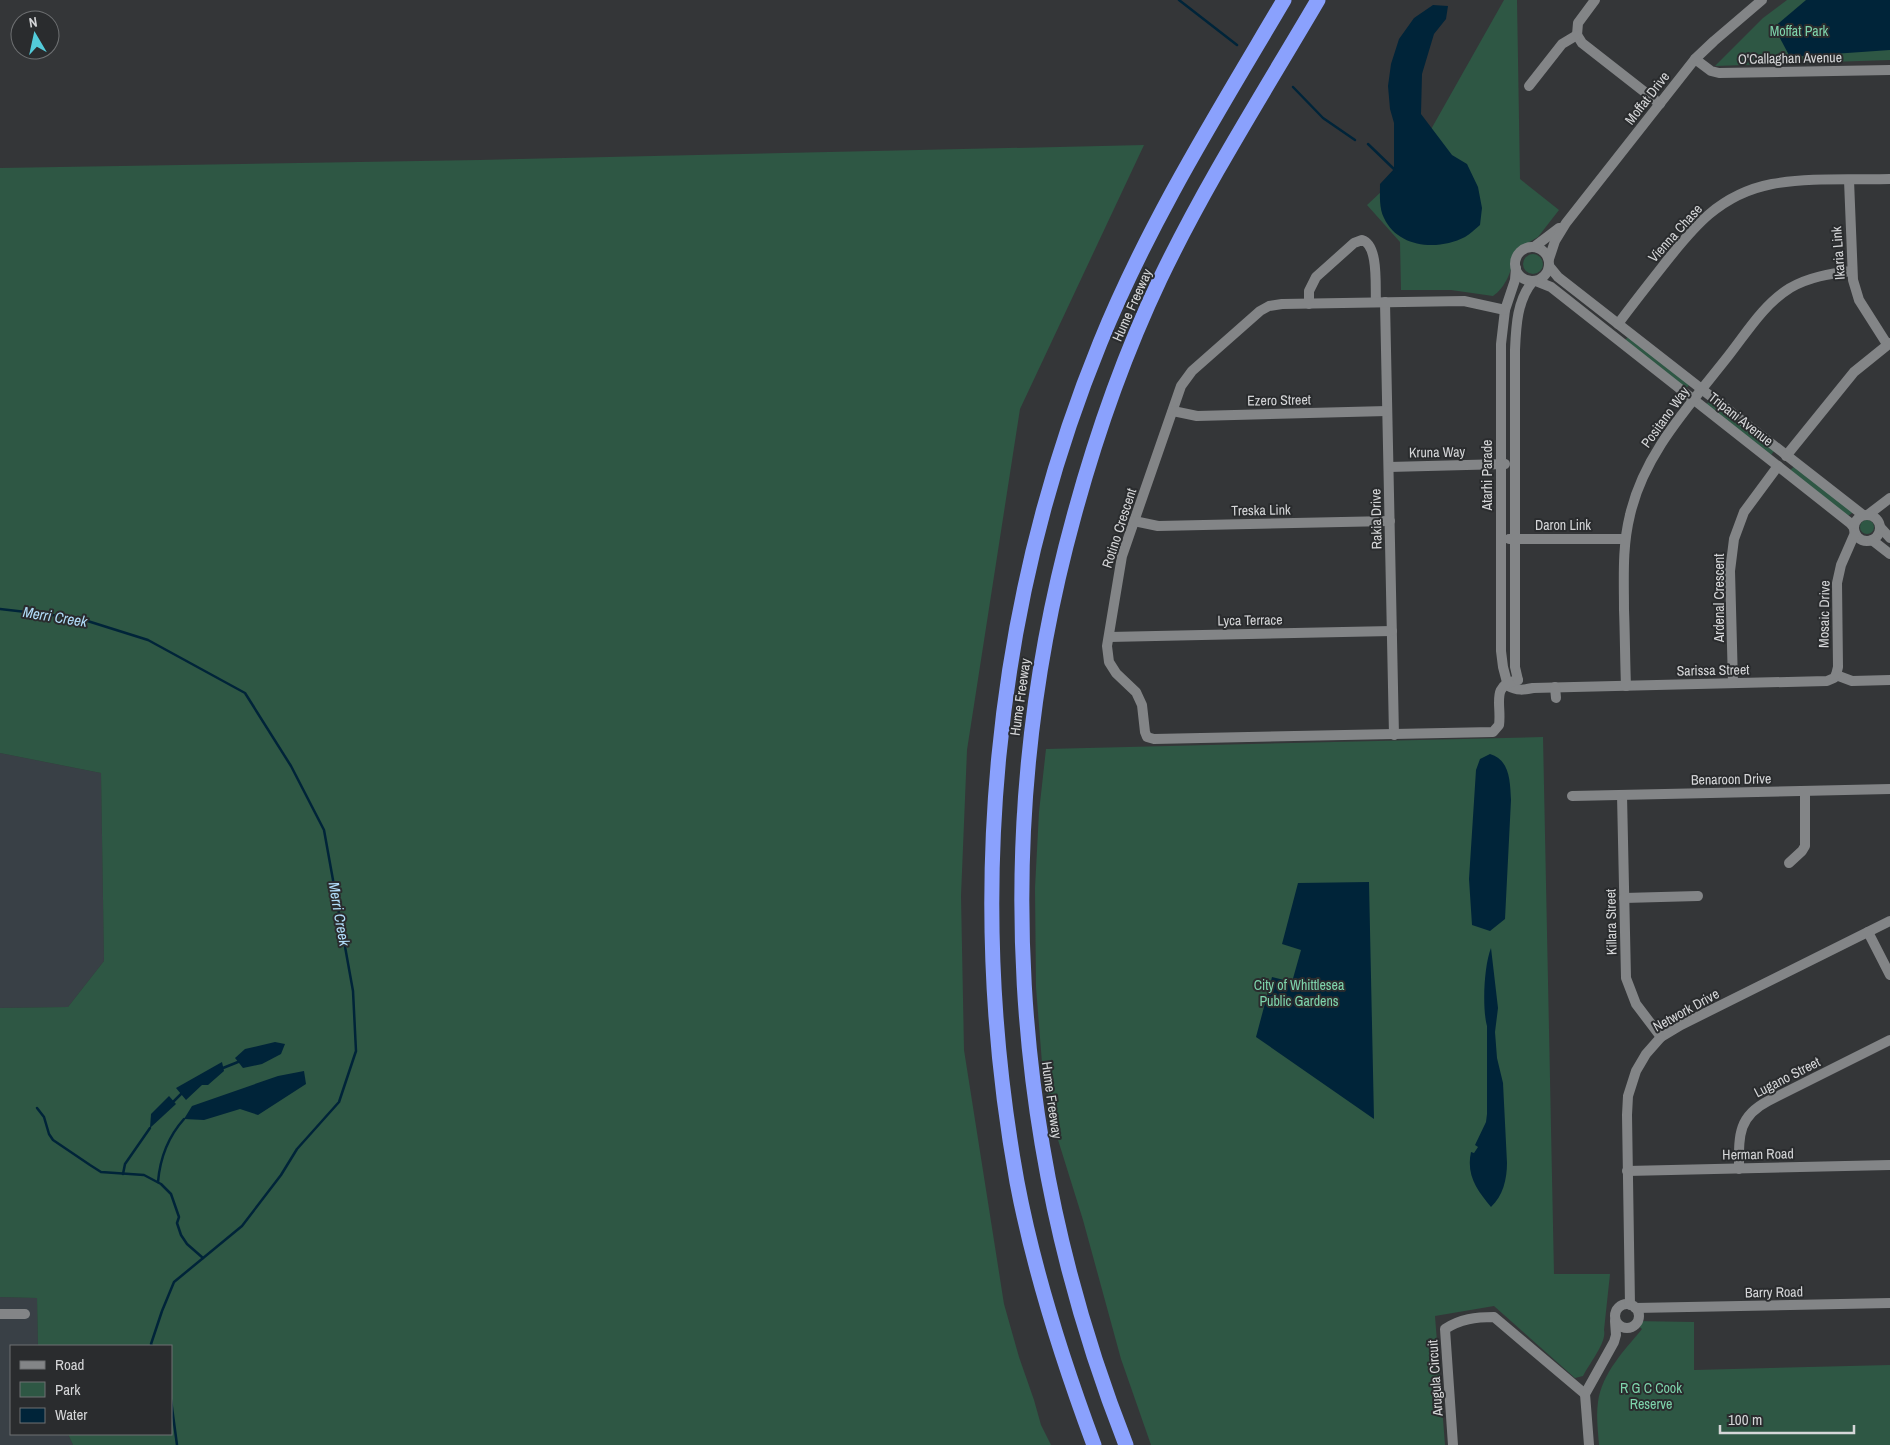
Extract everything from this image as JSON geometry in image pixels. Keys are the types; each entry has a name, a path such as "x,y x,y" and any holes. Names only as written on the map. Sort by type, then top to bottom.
{"highway":[{"name":"Hume Freeway","path":"1094,1445 1060,1349 1032,1247 1018,1184 1002,1077 994,986 991,882 996,781 1006,695 1029,568 1042,516 1063,446 1101,341 1146,240 1174,187 1284,0"},
{"name":"Hume Freeway","path":"1126,1445 1086,1334 1070,1277 1045,1168 1036,1112 1029,1053 1021,930 1021,862 1030,736 1050,611 1064,551 1096,441 1129,352 1160,279 1180,241 1226,156 1318,0"}],"street":[{"path":"1595,0 1578,23 1577,35 1582,43 1660,104"},
{"name":"Moffat Drive","path":"1549,262 1552,247 1566,223 1695,60 1759,1"},
{"path":"1529,86 1562,44 1577,35"},
{"name":"O'Callaghan Avenue","path":"1695,60 1711,71 1719,73 1890,70"},
{"name":"Vienna Chase","path":"1618,324 1688,234 1705,217 1726,201 1749,190 1770,184 1890,179"},
{"name":"Ikaria Link","path":"1849,180 1851,271 1859,300 1889,343"},
{"name":"Moffat Drive","path":"1534,247 1566,223"},
{"name":"Rakia Drive","path":"1309,304 1309,291 1316,277 1354,243 1362,240 1370,246 1374,256 1381,302 1387,412 1394,735"},
{"path":"1528,247 1534,247 1543,251 1549,262 1545,276 1535,281 1522,278 1515,263 1519,253 1528,247"},
{"name":"Tripani Avenue","path":"1549,262 1558,277 1786,456 1866,515"},
{"name":"Atarhi Parade","path":"1509,685 1501,660 1501,344 1505,310 1515,280 1516,268"},
{"name":"Positano Way","path":"1626,686 1625,539 1636,493 1653,456 1694,399 1764,310 1780,295 1810,278 1851,271"},
{"name":"Tripani Avenue","path":"1535,281 1551,287 1694,399 1850,523 1854,531"},
{"name":"Atarhi Parade","path":"1518,680 1515,667 1515,350 1517,324 1525,294 1535,281"},
{"name":"Rotino Crescent","path":"1505,310 1464,301 1275,305 1260,310 1187,376 1181,386 1119,568 1107,651 1109,662 1116,673 1136,692 1142,705 1144,732 1150,738 1170,740 1482,733 1496,730 1499,725 1500,704 1509,685"},
{"path":"1786,456 1854,372 1889,343"},
{"name":"Ezero Street","path":"1173,411 1197,416 1387,412"},
{"name":"Kruna Way","path":"1389,467 1515,464"},
{"name":"Ardenal Crescent","path":"1733,683 1730,571 1734,539 1744,512 1778,466"},
{"path":"1868,540 1878,535 1890,498 1856,520 1854,531 1868,540 1890,554"},
{"path":"1866,515 1875,517 1890,538"},
{"name":"Treska Link","path":"1134,521 1158,526 1390,521"},
{"name":"Mosaic Drive","path":"1836,674 1838,668 1837,582 1841,565 1854,531"},
{"name":"Daron Link","path":"1501,539 1625,539"},
{"name":"Mosaic Drive","path":"1846,555 1868,540"},
{"name":"Lyca Terrace","path":"1108,637 1392,631"},
{"path":"1836,674 1852,681 1890,680"},
{"name":"Sarissa Street","path":"1509,685 1524,690 1556,687 1827,681 1834,678 1836,674"},
{"path":"1509,685 1518,680 1524,685 1533,688"},
{"path":"1556,687 1556,698"},
{"name":"Benaroon Drive","path":"1572,796 1890,789"},
{"path":"1789,862 1802,852 1805,846 1805,791"},
{"name":"Killara Street","path":"1622,795 1628,986 1636,1004 1662,1037"},
{"path":"1624,898 1698,896"},
{"name":"Network Drive","path":"1633,1306 1627,1171 1627,1115 1631,1082 1646,1054 1662,1037 1681,1025 1890,921"},
{"path":"1868,932 1890,975"},
{"name":"Lugano Street","path":"1738,1169 1741,1128 1751,1112 1763,1103 1890,1040"},
{"name":"Herman Road","path":"1627,1171 1890,1165"},
{"name":"Barry Road","path":"1633,1306 1658,1308 1890,1303"},
{"path":"1589,1445 1585,1394 1614,1342 1616,1321 1614,1316 1623,1304 1633,1306 1639,1314 1636,1323 1623,1328 1616,1321"},
{"name":"Barry Road","path":"1614,1342 1636,1323 1658,1308"},
{"path":"0,1314 25,1314"},
{"name":"Arugula Circuit","path":"1453,1445 1445,1329 1456,1321 1494,1317 1585,1394"}],"shaded area":[{"path":"0,753 101,773 104,961 68,1007 0,1008"},
{"path":"0,1297 37,1298 38,1345 10,1345 10,1435 68,1435 73,1445 0,1445"}],"green space":[{"path":"1504,0 1517,0 1520,179 1559,210 1538,237 1516,250 1506,282 1493,296 1451,290 1401,290 1400,242 1367,205 1412,163"},
{"name":"Moffat Park","path":"1787,0 1890,0 1890,60 1715,66 1763,18"},
{"path":"1144,145 1020,409 967,750 961,896 964,1050 1004,1304 1041,1425 1051,1445 73,1445 68,1435 172,1435 172,1345 38,1345 37,1298 0,1297 0,1008 68,1007 104,961 101,773 0,753 0,168 479,160"},
{"path":"1533,254 1540,257 1543,264 1540,271 1533,274 1526,271 1523,264 1526,257"},
{"path":"1629,336 1689,385 1686,389 1625,340"},
{"path":"1710,401 1774,451 1771,455 1706,404"},
{"path":"1795,466 1852,511 1852,513 1848,516 1790,470"},
{"path":"1864,520 1870,520 1874,527 1870,534 1864,534 1860,530 1860,524"},
{"name":"City of Whittlesea Public Gardens","path":"1543,737 1554,1274 1610,1274 1604,1335 1597,1353 1583,1376 1575,1378 1494,1306 1435,1316 1445,1445 1151,1445 1121,1359 1083,1220 1054,1127 1042,1063 1036,987 1035,888 1039,812 1046,749"},
{"name":"R G C Cook Reserve","path":"1633,1321 1694,1322 1694,1370 1890,1365 1890,1445 1599,1445 1597,1413 1600,1391 1609,1372 1621,1354 1642,1329"}],"water":[{"name":"Moffat Park","path":"1806,0 1890,0 1890,50 1790,57 1774,27"},
{"path":"1433,5 1448,6 1446,19 1434,34 1422,74 1421,114 1452,155 1467,164 1478,187 1482,208 1480,225 1465,237 1443,244 1431,245 1409,241 1399,236 1390,228 1382,214 1380,184 1394,169 1394,123 1390,109 1388,86 1391,64 1399,39 1414,18"},
{"path":"1490,754 1502,761 1508,772 1511,800 1505,919 1490,931 1472,925 1469,879 1476,770 1480,759"},
{"path":"1369,882 1374,1119 1256,1037 1272,977 1292,982 1301,950 1282,944 1298,883"},
{"path":"1491,948 1498,1008 1495,1032 1497,1058 1503,1083 1507,1163 1504,1187 1499,1198 1491,1207 1474,1182 1471,1175 1470,1160 1471,1152 1474,1153 1478,1147 1475,1145 1486,1122 1487,1114 1487,1026 1484,998 1485,975"},
{"path":"275,1042 285,1044 281,1054 262,1064 243,1068 235,1058 245,1049"},
{"path":"222,1062 224,1071 208,1085 202,1085 186,1100 176,1088"},
{"path":"304,1071 306,1084 258,1115 240,1109 204,1120 184,1119 192,1106 278,1076"},
{"path":"169,1096 176,1104 150,1128 151,1114"}],"waterway":[{"path":"1179,0 1237,45"},
{"path":"1293,87 1323,118 1355,140"},
{"path":"1368,144 1396,171"},
{"name":"Merri Creek","path":"0,609 78,618 148,640 245,693 291,766 324,830 353,991 356,1051 339,1102 297,1149 281,1175 242,1226 174,1282 162,1311 152,1345"},
{"path":"223,1068 238,1062"},
{"path":"174,1101 181,1094"},
{"path":"37,1108 44,1117 49,1134 53,1140 101,1172 144,1175 161,1184 171,1194 179,1217 177,1223 181,1235 187,1244 203,1258"},
{"path":"158,1182 165,1149 173,1133 184,1119"},
{"path":"123,1174 125,1164 150,1128"},
{"name":"Merri Creek","path":"172,1408 177,1445"}]}
